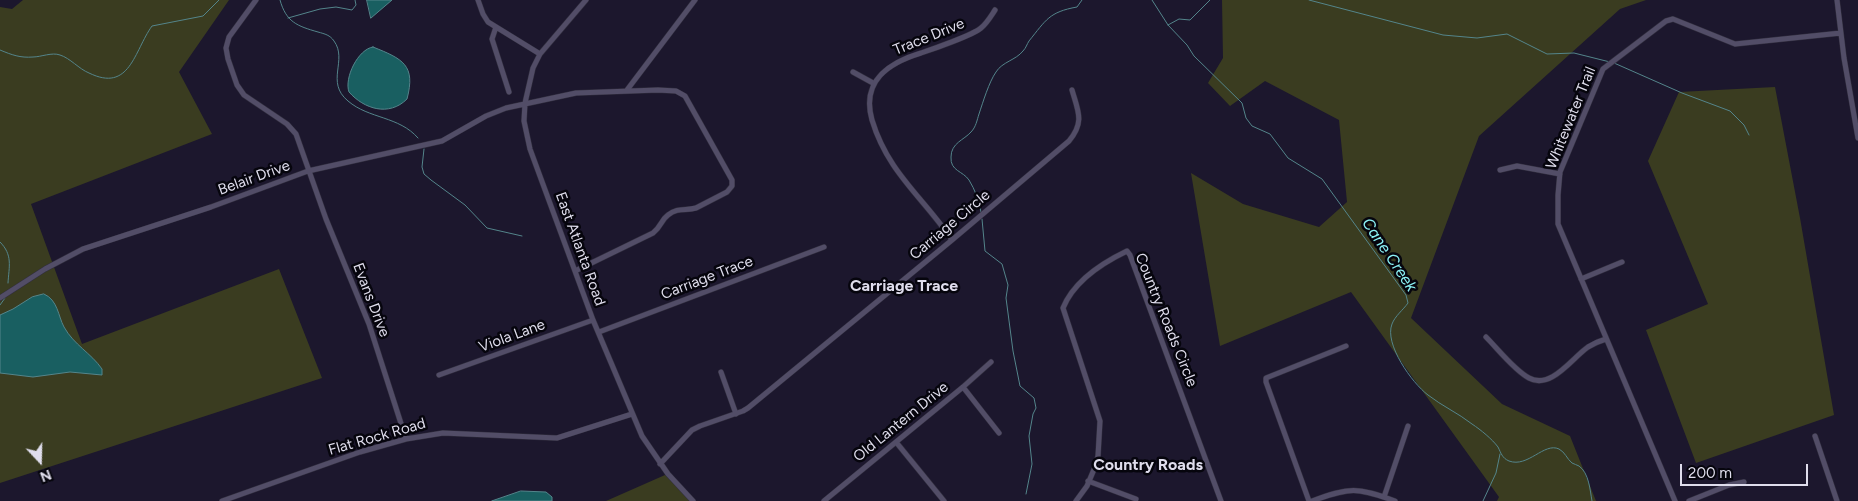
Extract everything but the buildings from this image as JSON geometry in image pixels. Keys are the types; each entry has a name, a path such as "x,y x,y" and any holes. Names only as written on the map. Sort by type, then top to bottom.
{"street":[{"name":"Evans Drive","path":"256,0 229,37 226,48 237,86 244,95 286,123 293,130 326,219 369,324 406,439"},
{"path":"478,0 485,18 496,27 540,54"},
{"name":"East Atlanta Road","path":"586,0 540,54 533,68 525,103 524,121 530,149 593,320 632,414 642,436 660,464 693,501"},
{"path":"628,90 695,0"},
{"path":"1837,0 1858,138"},
{"name":"Trace Drive","path":"873,83 891,66 908,57 980,29 995,10"},
{"name":"Whitewater Trail","path":"1674,501 1558,224 1560,174 1603,69 1666,21 1673,19 1735,44 1841,32"},
{"path":"496,27 492,39 509,92"},
{"path":"853,72 873,83 870,107 878,140 895,170 952,240"},
{"name":"Carriage Circle","path":"660,464 692,430 743,411 755,402 1069,141 1077,131 1078,111 1072,90"},
{"name":"Belair Drive","path":"0,298 45,269 82,249 211,207 308,171 442,141 486,116 506,108 576,92 676,91 685,96 727,169 732,180 732,186 727,192 696,208 691,210 682,208 667,215 661,227 653,233 575,271"},
{"path":"1500,170 1516,166 1560,174"},
{"name":"Carriage Trace","path":"599,332 824,247"},
{"name":"Country Roads Circle","path":"1076,501 1088,481 1098,456 1100,421 1063,308 1067,298 1079,283 1105,263 1127,251 1222,501"},
{"path":"1581,279 1622,262"},
{"name":"Viola Lane","path":"439,375 593,320"},
{"path":"1486,337 1522,374 1536,380 1553,377 1586,348 1606,339"},
{"path":"1346,346 1266,378 1266,382 1311,501 1356,489 1395,501"},
{"name":"Old Lantern Drive","path":"824,501 992,362"},
{"path":"721,372 736,414"},
{"path":"963,387 999,433"},
{"name":"Flat Rock Road","path":"222,501 360,452 406,439 450,433 557,438 575,434 632,414"},
{"path":"1384,497 1408,426"},
{"path":"1815,436 1837,501"},
{"path":"896,442 944,501"},
{"path":"1088,481 1136,499"},
{"path":"1689,501 1729,485 1744,482"}],"shaded area":[{"path":"23,0 229,0 179,72 212,134 31,204 82,344 279,269 322,378 0,483 0,7 12,9"},
{"path":"367,0 392,0 371,18"},
{"path":"1222,0 1646,0 1620,9 1479,136 1411,318 1502,404 1570,436 1596,501 1497,501 1499,497 1351,292 1220,346 1191,173 1243,204 1319,227 1347,202 1339,120 1265,81 1230,106 1208,83 1223,58"},
{"path":"373,47 392,55 405,65 408,71 410,78 407,99 400,105 392,108 377,109 362,103 349,92 350,72 357,58 367,49"},
{"path":"1775,87 1834,415 1696,463 1646,330 1708,304 1648,161 1679,92"},
{"path":"44,294 55,304 68,333 102,369 102,375 70,372 33,377 0,373 0,315 32,297"},
{"path":"665,475 693,501 606,501"},
{"path":"521,491 546,492 552,497 552,501 492,501"}],"waterway":[{"path":"0,50 24,57 57,54 64,56 89,73 103,78 114,78 122,74 129,66 152,26 203,16 219,0"},
{"path":"280,0 282,7 293,22 304,28 327,35 334,41 338,48 337,79 341,94 356,107 402,125 418,138"},
{"path":"288,18 320,9 336,7 352,10 356,5 355,0"},
{"path":"981,212 969,180 951,162 953,148 974,128 993,76 999,69 1024,50 1044,22 1060,11 1077,7 1082,0"},
{"name":"Cane Creek","path":"1152,0 1168,25 1187,45 1194,56 1242,103 1246,118 1252,126 1270,134 1288,158 1322,179 1406,295 1408,303 1393,321 1391,332 1396,352 1414,382 1428,395 1467,420 1486,435 1498,447 1503,457 1509,461 1523,461 1548,449 1561,450 1572,463 1579,466 1585,473 1592,501"},
{"path":"1168,25 1179,19 1190,20 1210,0"},
{"path":"1309,0 1443,35 1477,38 1507,34 1547,54 1574,53 1610,62"},
{"path":"1614,63 1682,93 1730,111 1744,125 1749,135"},
{"path":"424,149 422,167 424,174 465,205 487,228 522,236"},
{"path":"982,219 985,251 1002,264 1008,285 1006,298 1020,386 1034,398 1036,408 1029,436 1032,464 1026,494"},
{"path":"0,242 9,256 8,283"},
{"path":"0,305 5,298"},
{"path":"1483,501 1496,473 1500,454"}],"district":[{"name":"Carriage Trace","path":"904,286"},
{"name":"Country Roads","path":"1148,465"}]}
